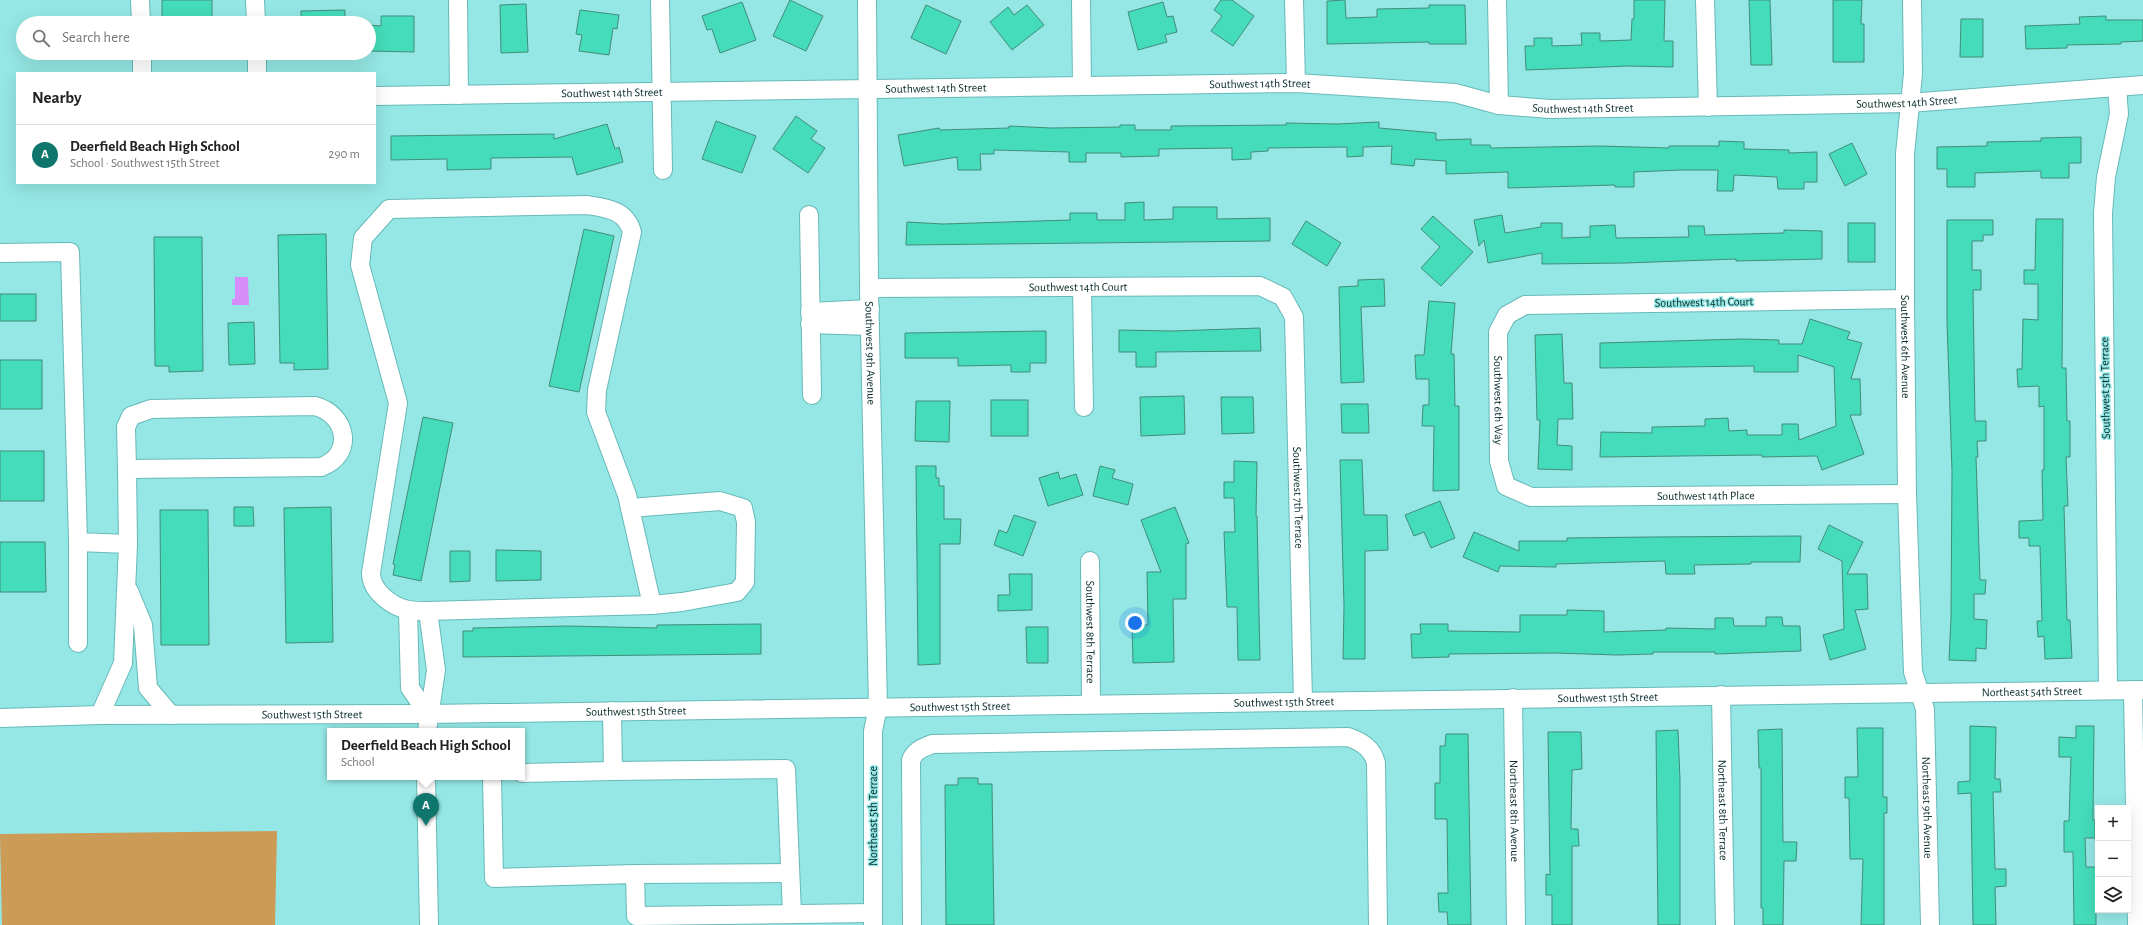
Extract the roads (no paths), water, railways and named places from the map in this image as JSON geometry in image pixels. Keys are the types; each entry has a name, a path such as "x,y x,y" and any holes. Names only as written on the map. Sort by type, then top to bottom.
{"street":[{"path":"140,0 141,16"},
{"path":"255,0 256,16"},
{"path":"458,0 460,95"},
{"path":"660,0 663,170"},
{"name":"Southwest 9th Avenue","path":"867,0 870,318 878,707"},
{"path":"1081,0 1082,86"},
{"path":"1294,0 1296,83"},
{"path":"1497,0 1499,104"},
{"path":"1705,0 1708,106"},
{"name":"Southwest 6th Avenue","path":"1912,0 1913,74 1905,154 1907,494 1912,672 1921,692"},
{"path":"142,60 142,72"},
{"path":"256,60 257,72"},
{"name":"Southwest 14th Street","path":"376,96 1296,83 1455,93 1499,104 1550,108 1909,103 2143,85"},
{"name":"Southwest 5th Terrace","path":"2108,690 2103,213 2106,177 2119,114 2117,87"},
{"path":"630,508 720,501 743,508 746,522 745,582 737,592 682,602 652,605 428,611 408,610 393,603 378,592 371,579 398,403 360,265 363,238 389,209 587,205 612,209 624,216 630,226 631,239 622,271 596,400 596,412 627,495 652,605"},
{"path":"809,215 812,395"},
{"path":"0,253 70,252 78,542 78,643"},
{"name":"Southwest 14th Court","path":"870,288 1260,286 1283,297"},
{"path":"1082,287 1084,407"},
{"name":"Southwest 7th Terrace","path":"1283,297 1294,317 1303,701"},
{"name":"Southwest 14th Court","path":"1507,315 1525,305 1905,299"},
{"name":"Southwest 6th Way","path":"1506,486 1499,461 1498,332 1507,315"},
{"path":"810,318 870,318"},
{"path":"100,715 123,663 128,544 126,427 131,416 151,409 315,406 327,412 337,421 342,429 343,442 340,454 329,464 321,467 127,469"},
{"name":"Southwest 14th Place","path":"1506,486 1532,497 1907,494"},
{"path":"78,542 128,544"},
{"name":"Southwest 8th Terrace","path":"1090,560 1092,704"},
{"path":"127,587 143,625 148,688 171,714"},
{"path":"408,610 410,688 428,722"},
{"path":"428,611 436,670 428,722"},
{"path":"2136,925 2138,690"},
{"name":"Northeast 54th Street","path":"1921,692 2138,690"},
{"name":"Southwest 15th Street","path":"0,718 171,714 428,722 612,711 1921,692"},
{"name":"Northeast 9th Avenue","path":"1921,692 1925,709 1930,925"},
{"name":"Northeast 8th Terrace","path":"1721,695 1725,925"},
{"name":"Northeast 8th Avenue","path":"1513,698 1516,925"},
{"name":"Northeast 5th Terrace","path":"873,919 873,731 878,707"},
{"path":"612,711 613,771"},
{"path":"912,925 911,760 914,754 922,748 932,744 1348,737 1366,746 1374,755 1376,763 1378,925"},
{"path":"525,773 786,769 792,914"},
{"path":"426,780 429,925"},
{"path":"492,780 494,878 635,874 790,873"},
{"path":"635,874 636,916 792,914 835,919 873,919"}],"place":[{"name":"Deerfield Beach High School","path":"426,826"}]}
